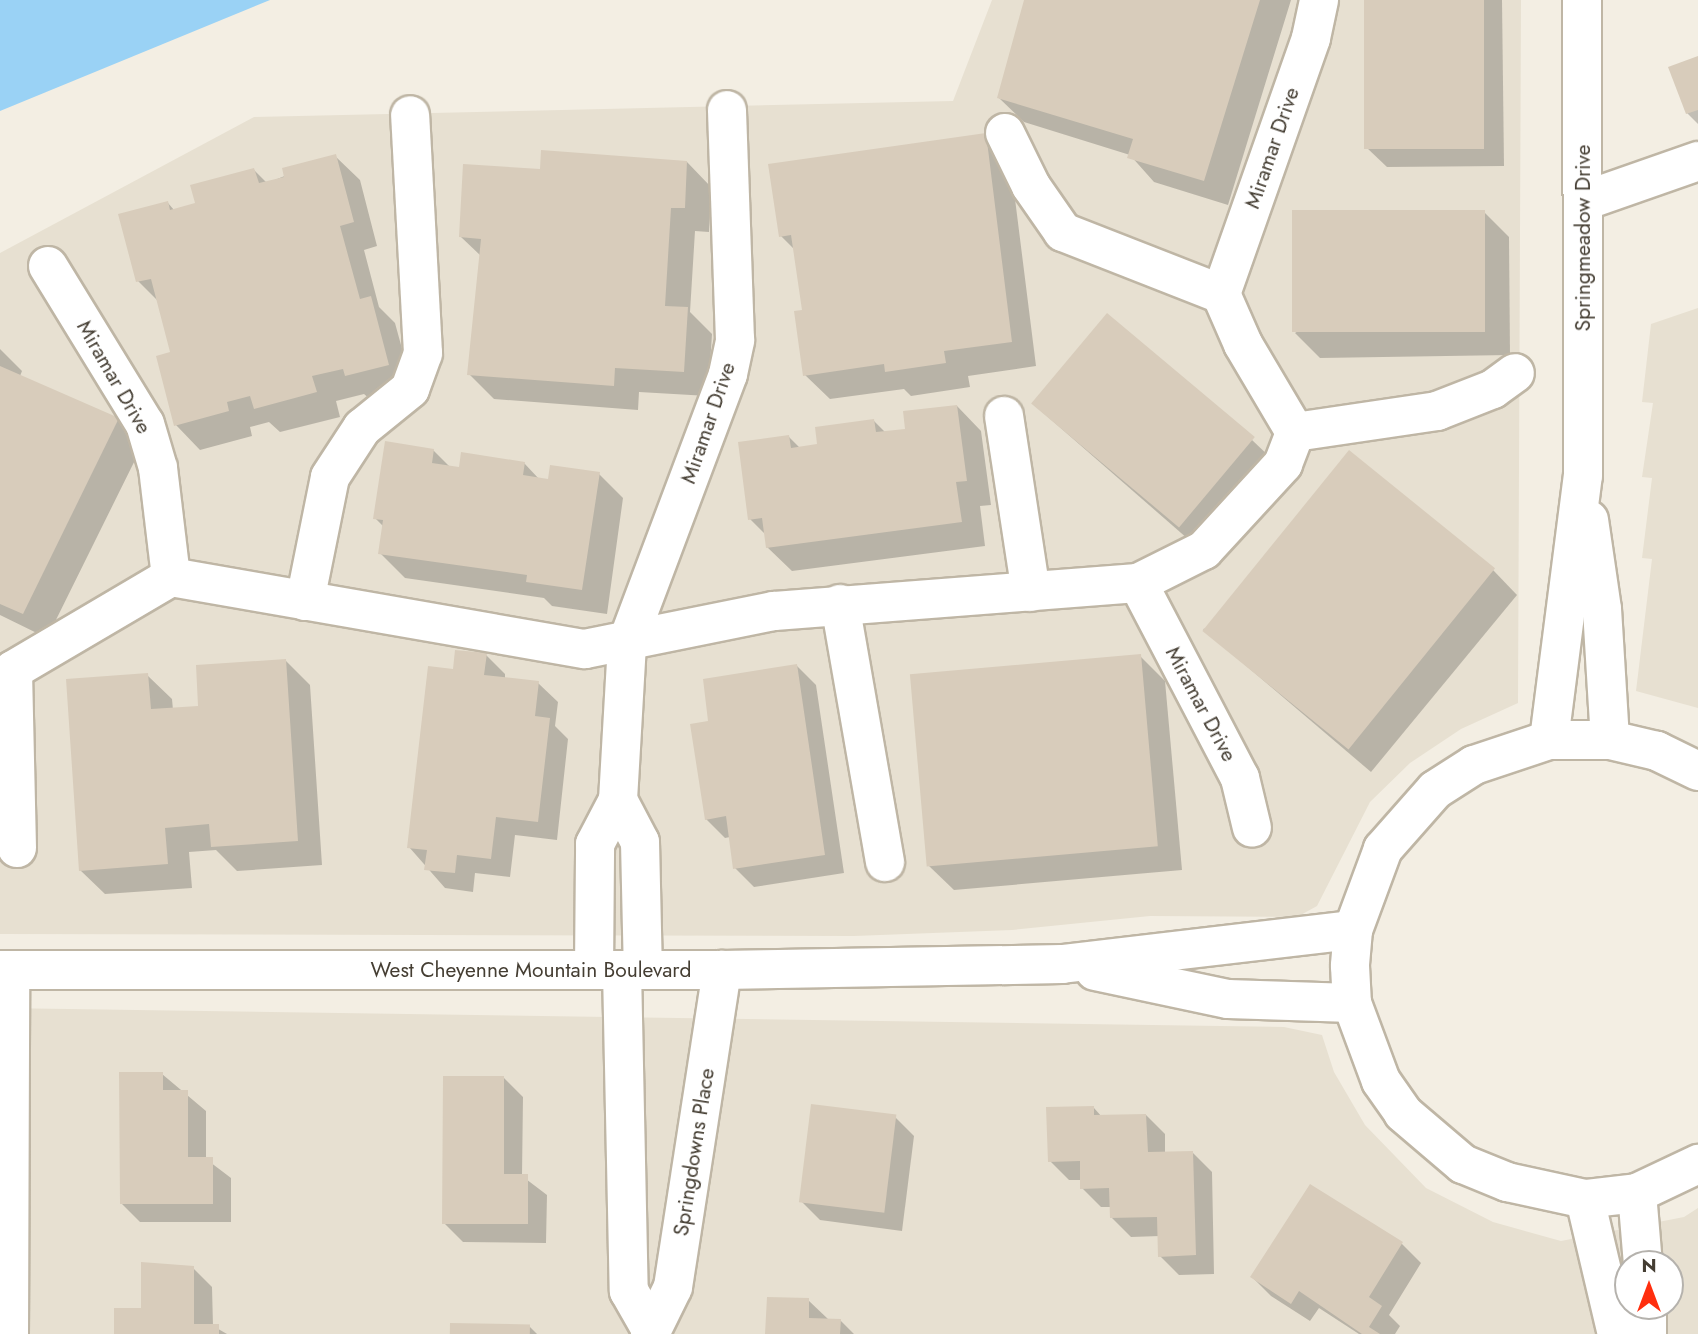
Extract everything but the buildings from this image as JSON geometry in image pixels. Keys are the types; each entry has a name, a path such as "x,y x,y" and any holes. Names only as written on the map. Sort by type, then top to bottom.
{"street":[{"name":"Miramar Drive","path":"1221,294 1311,38 1320,0"},
{"name":"Springmeadow Drive","path":"1549,740 1583,476 1582,0"},
{"name":"Miramar Drive","path":"620,970 640,842 618,800 627,643 728,374 735,340 727,110"},
{"path":"305,601 330,477 362,428 410,389 423,353 410,115"},
{"path":"1005,133 1031,186 1063,232 1221,294 1243,344 1295,432"},
{"path":"1584,201 1698,161"},
{"name":"Miramar Drive","path":"48,266 145,425 158,468 171,577"},
{"path":"1295,432 1437,411 1493,389 1515,373"},
{"path":"1004,416 1031,592"},
{"path":"17,848 6,667 171,577 584,649 627,643 702,623 841,604 1138,583 1204,550 1283,464 1295,432"},
{"name":"Springmeadow Drive","path":"1583,476 1602,609 1610,740"},
{"name":"Miramar Drive","path":"1138,583 1240,778 1252,828"},
{"path":"841,604 885,862"},
{"path":"1698,771 1657,751 1610,740 1549,740 1474,765 1435,790 1383,849 1353,930 1352,1003 1381,1081 1404,1113 1432,1140 1463,1164 1507,1182 1584,1199 1637,1193 1698,1164"},
{"name":"West Cheyenne Mountain Boulevard","path":"5,970 722,970 1062,964 1353,930"},
{"name":"West Cheyenne Mountain Boulevard","path":"1062,964 1228,999 1352,1003"},
{"path":"5,970 9,1334"},
{"name":"Springdowns Place","path":"620,970 629,1290 650,1331"},
{"name":"Springdowns Place","path":"650,1331 673,1287 722,970"},
{"path":"1637,1193 1642,1250"},
{"path":"1584,1199 1618,1334"}],"shaded area":[{"path":"992,0 1521,0 1518,703 1461,729 1410,763 1370,802 1317,906 1297,917 1150,916 1012,930 854,936 0,934 0,253 254,117 953,101"},
{"path":"1698,308 1698,708 1636,691 1652,559 1642,558 1652,478 1642,477 1653,403 1642,402 1651,324"},
{"path":"0,1008 1284,1027 1322,1035 1334,1072 1365,1125 1426,1188 1493,1222 1561,1241 1684,1217 1698,1208 1698,1334 0,1334"}],"water":[{"path":"0,0 270,0 0,111"}]}
